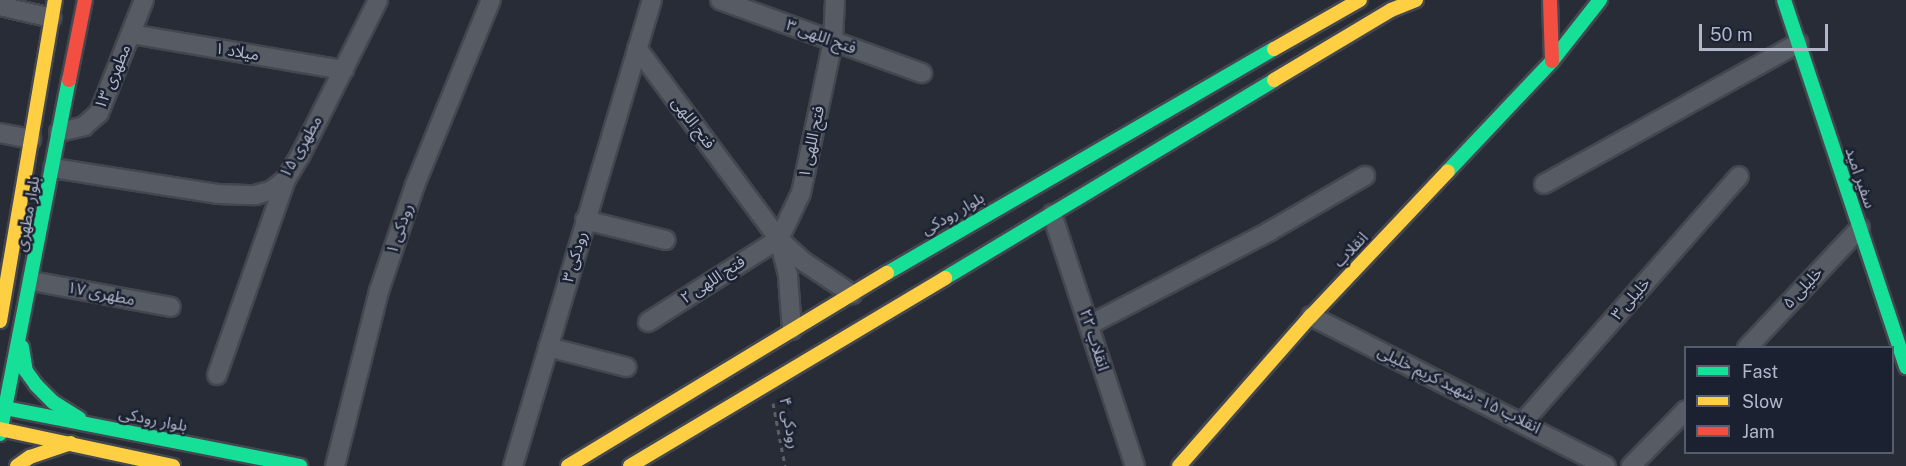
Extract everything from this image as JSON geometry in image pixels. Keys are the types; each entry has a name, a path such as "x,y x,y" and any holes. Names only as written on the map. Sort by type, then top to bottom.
{"main road":[{"name":"بلوار مطهری","path":"0,431 3,408 22,334 85,0"},
{"name":"بلوار رودکی","path":"568,466 852,294 1360,0"},
{"path":"630,466 1391,10 1416,0"},
{"path":"1550,0 1551,61"},
{"name":"انقلاب","path":"1179,466 1311,316 1551,61 1600,0"},
{"name":"سفیر امید","path":"1784,0 1906,367"},
{"name":"بلوار مطهری","path":"0,321 3,282 53,9"},
{"path":"0,321 22,334 26,370 36,385 53,402 89,424"},
{"name":"بلوار رودکی","path":"3,408 300,466"},
{"path":"0,431 73,443 173,466"},
{"path":"17,466 47,449 73,443"}],"street":[{"name":"مطهری ۱۳","path":"59,132 84,126 99,113 144,0"},
{"name":"مطهری ۱۵","path":"53,168 217,194 255,195 272,190 286,179 378,0"},
{"name":"رودکی ۱","path":"335,466 379,291 415,185 491,0"},
{"path":"637,48 652,0"},
{"name":"فتح اللهی ۳","path":"720,0 922,73"},
{"name":"فتح اللهی ۱","path":"779,239 801,193 833,41 835,0"},
{"path":"0,6 53,9"},
{"name":"میلاد ۱","path":"131,34 344,70"},
{"path":"1544,184 1798,44"},
{"name":"رودکی ۳","path":"513,466 637,48"},
{"name":"فتح اللهی","path":"637,48 779,239"},
{"path":"0,133 31,139"},
{"path":"1089,325 1270,231 1365,176"},
{"name":"خلیلی ۳","path":"1523,422 1739,176"},
{"path":"217,375 286,179"},
{"name":"انقلاب ۲۲","path":"1052,214 1135,466"},
{"path":"585,220 666,240"},
{"name":"خلیلی ۵","path":"1749,346 1860,228"},
{"path":"779,239 804,262 852,294"},
{"path":"779,239 788,276 792,330"},
{"name":"فتح اللهی ۲","path":"648,322 779,239"},
{"name":"مطهری ۱۷","path":"32,281 171,307"},
{"name":"انقلاب ۱۵ - شهید کریم خلیلی","path":"1311,316 1523,422 1602,465"},
{"path":"548,347 626,367"},
{"path":"1631,466 1684,413"}],"path":[{"name":"رودکی ۴","path":"769,384 785,466"}],"traffic: fast":[{"path":"1448,171 1552,61 1600,0"},
{"path":"1784,0 1906,367"},
{"path":"887,273 1274,49"},
{"path":"0,434 69,80"},
{"path":"945,278 1274,80"},
{"path":"22,347 26,371 36,385 53,402 79,418"},
{"path":"0,407 300,466"}],"traffic: slow":[{"path":"0,321 55,0"},
{"path":"1274,49 1360,0"},
{"path":"1274,80 1391,10 1416,0"},
{"path":"1179,466 1311,316 1448,171"},
{"path":"568,466 887,273"},
{"path":"630,466 945,278"},
{"path":"0,429 173,466"},
{"path":"17,466 30,457 71,443"}],"traffic: jam":[{"path":"69,80 85,0"},
{"path":"1550,0 1552,61"}]}
